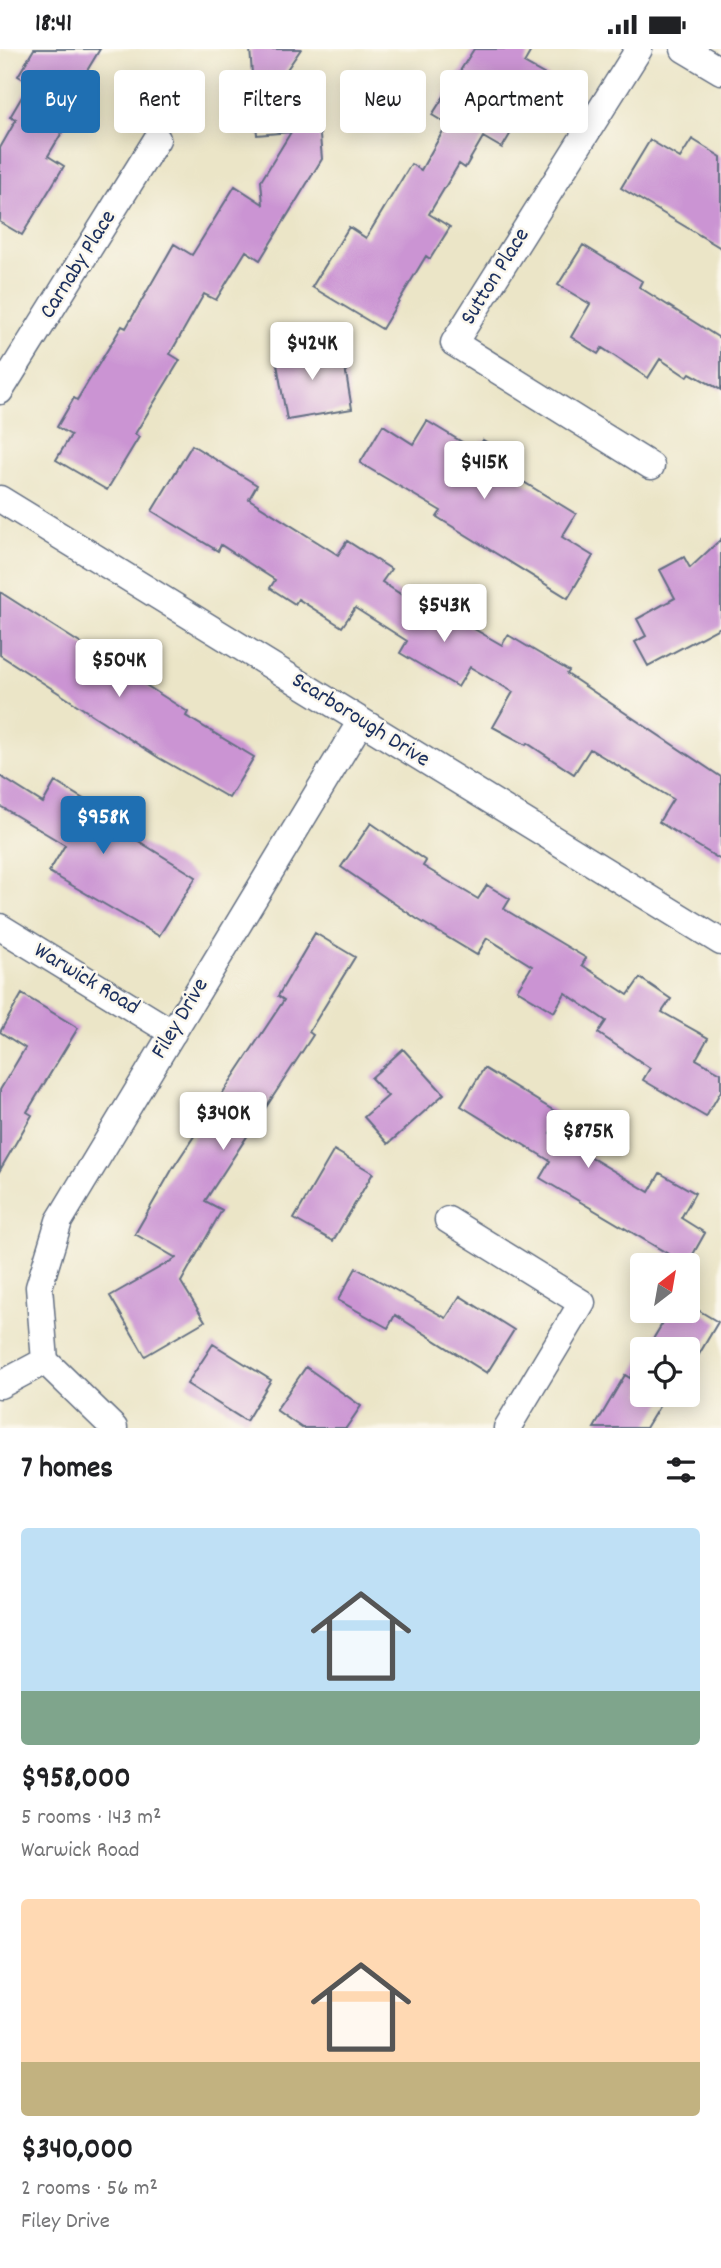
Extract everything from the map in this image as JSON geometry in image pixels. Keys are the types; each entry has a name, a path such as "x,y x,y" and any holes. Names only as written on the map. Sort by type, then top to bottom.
{"street":[{"name":"Sutton Place","path":"639,49 454,343 651,466"},
{"path":"684,49 721,71"},
{"name":"Carnaby Place","path":"0,391 157,139"},
{"name":"Scarborough Drive","path":"0,499 721,942"},
{"name":"Filey Drive","path":"46,1361 38,1287 59,1221 361,721"},
{"name":"Warwick Road","path":"0,927 173,1033"},
{"path":"448,1220 582,1303 507,1428"},
{"path":"0,1385 46,1361 114,1428"}],"building":[{"path":"34,49 100,49 87,70 22,70"},
{"path":"250,49 301,49 287,70 252,70"},
{"path":"474,49 532,49 524,63 536,70 461,70"},
{"path":"21,98 21,133 62,133 48,156 64,166 22,235 0,222 0,148 16,120 10,117"},
{"path":"440,102 440,120 432,115"},
{"path":"290,133 320,133 322,159 260,260 246,251 216,300 204,294 170,354 180,360 135,434 139,437 107,490 56,460 71,435 57,427 74,398 77,400 122,326 126,328 174,244 192,255 235,186 263,204 261,181"},
{"path":"442,133 511,133 502,148 483,137 465,168 459,164 429,214 450,227 430,259 426,256 382,329 312,287 349,227 366,238 411,164 421,170"},
{"path":"692,139 721,157 721,248 621,188 650,140 680,158"},
{"path":"583,245 642,281 639,287 721,339 721,390 690,373 687,377 660,359 648,378 602,348 598,354 571,337 590,304 558,285"},
{"path":"331,343 336,369 345,367 352,409 287,420 275,353"},
{"path":"427,421 477,451 483,440 517,461 509,473 576,514 562,537 593,556 568,598 437,517 441,511 360,463 383,425 413,444"},
{"path":"192,445 257,485 249,499 338,555 347,541 391,569 382,582 425,610 429,603 502,645 508,635 569,671 567,674 721,777 721,860 659,822 673,799 590,749 574,774 527,743 526,745 493,727 513,692 470,667 458,687 400,653 407,641 355,608 342,627 298,599 295,604 270,588 275,580 221,545 218,551 152,511"},
{"path":"721,539 721,627 648,666 635,642 646,636 637,619 675,598 660,570 684,557 690,568"},
{"path":"0,592 188,712 186,716 254,757 229,798 159,758 0,655"},
{"path":"0,776 43,803 55,782 120,821 116,827 196,877 159,936 49,872 65,845 0,806"},
{"path":"371,823 426,861 423,866 478,899 487,885 510,899 504,909 586,958 582,965 628,995 640,978 671,999 662,1012 708,1038 696,1059 721,1073 721,1091 706,1117 643,1080 650,1068 598,1033 606,1021 565,993 554,1012 517,990 532,966 487,938 477,955 417,919 341,867"},
{"path":"315,933 355,957 309,1032 313,1035 205,1201 222,1210 181,1282 205,1321 145,1356 110,1296 176,1258 135,1234 173,1168 284,1000 278,996"},
{"path":"22,994 78,1028 27,1112 32,1115 0,1170 0,1090 25,1048 0,1032"},
{"path":"403,1049 444,1094 388,1144 364,1117 388,1096 371,1078"},
{"path":"484,1068 561,1115 550,1133 649,1192 660,1173 695,1193 681,1218 705,1233 694,1253 667,1253 540,1178 550,1161 461,1106"},
{"path":"334,1150 373,1173 333,1241 294,1219"},
{"path":"356,1268 446,1318 460,1296 514,1330 487,1373 395,1315 388,1328 338,1300"},
{"path":"700,1311 718,1322 700,1353 700,1337 654,1337 663,1323 700,1323"},
{"path":"213,1344 271,1380 246,1421 187,1384"},
{"path":"306,1367 361,1406 346,1428 302,1428 276,1410"},
{"path":"625,1375 630,1378 630,1407 659,1407 646,1428 594,1428"}]}
